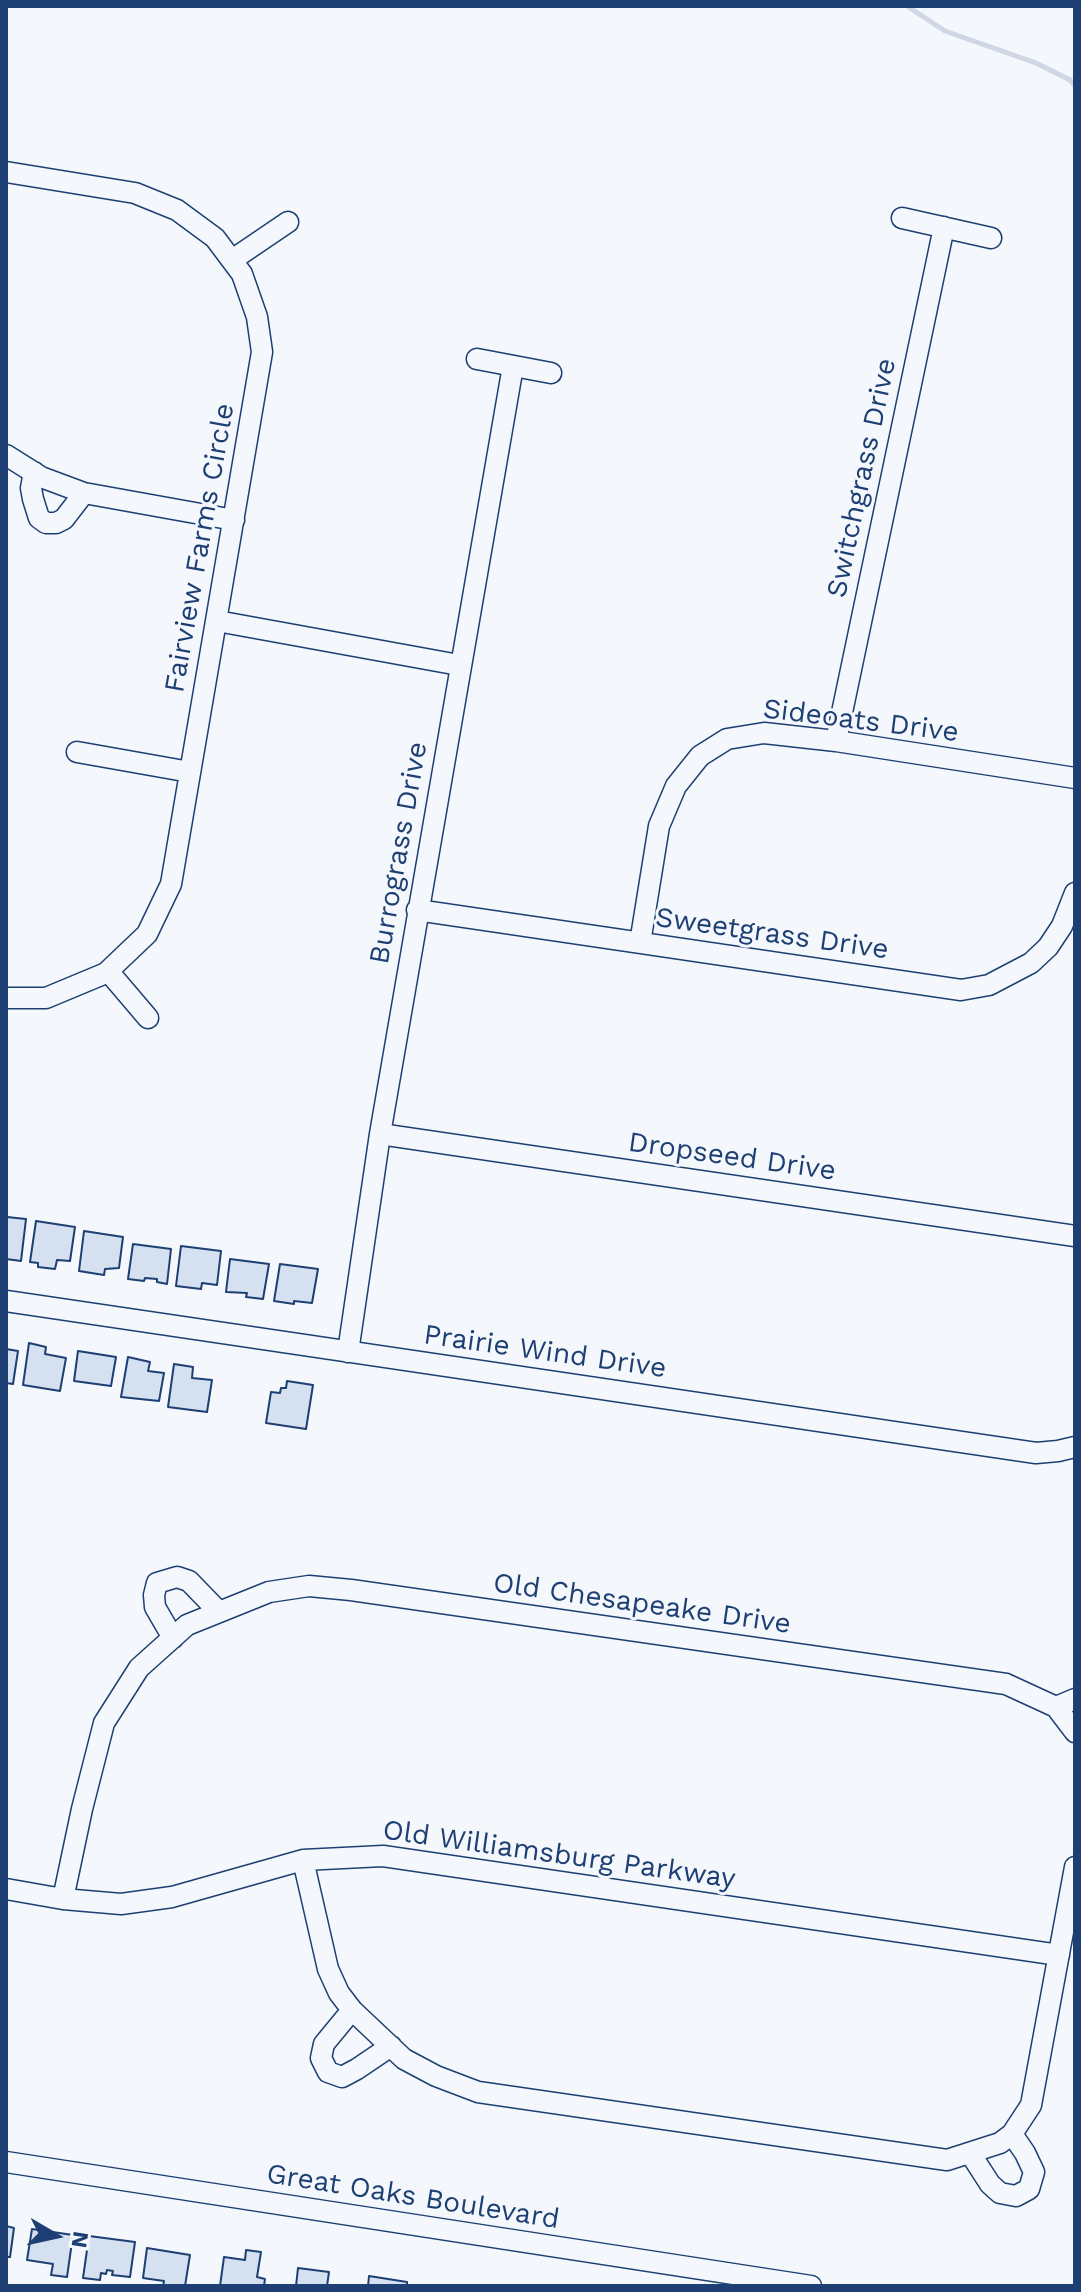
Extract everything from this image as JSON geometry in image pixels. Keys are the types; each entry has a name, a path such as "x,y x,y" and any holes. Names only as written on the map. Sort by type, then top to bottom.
{"street":[{"name":"Fairview Farms Circle","path":"6,172 135,193 177,210 215,238 242,274 257,317 262,352 171,884 147,934 108,971 46,998 6,998"},
{"path":"902,218 991,238"},
{"path":"232,260 288,222"},
{"name":"Switchgrass Drive","path":"836,741 944,227"},
{"path":"477,359 551,373"},
{"name":"Burrograss Drive","path":"348,1352 417,910 513,366"},
{"path":"6,455 34,472 84,493 234,520"},
{"path":"34,472 31,488 35,508 39,518 46,523 64,519 84,493"},
{"path":"217,621 459,665"},
{"name":"Sideoats Drive","path":"640,943 659,826 676,786 700,756 727,739 764,733 836,741 1075,778"},
{"path":"77,752 190,772"},
{"name":"Sweetgrass Drive","path":"417,910 961,990 989,985 1031,963 1048,947 1062,926 1075,893"},
{"path":"108,971 148,1018"},
{"name":"Dropseed Drive","path":"380,1134 1075,1236"},
{"name":"Prairie Wind Drive","path":"6,1301 1036,1453 1075,1447"},
{"path":"173,1638 155,1607 157,1583 177,1577 189,1581 219,1612"},
{"name":"Old Chesapeake Drive","path":"63,1899 104,1723 139,1668 187,1625 269,1592 309,1586 351,1590 1006,1684 1065,1703 1075,1732"},
{"name":"Old Williamsburg Parkway","path":"6,1889 63,1899 121,1904 172,1897 303,1860 383,1856 1059,1955"},
{"path":"303,1860 328,1969 339,1993 352,2010 404,2059 436,2076 478,2092 947,2160 1000,2143 1012,2134 1031,2105 1075,1867"},
{"path":"352,2010 324,2044 321,2058 328,2072 342,2077 391,2046"},
{"path":"970,2153 990,2184 1000,2193 1016,2196 1029,2189 1034,2172 1012,2134"},
{"name":"Great Oaks Boulevard","path":"6,2162 708,2278 811,2286"}],"building":[{"path":"7,1217 26,1219 21,1261 6,1259"},
{"path":"36,1221 75,1227 70,1261 57,1260 55,1269 38,1267 38,1263 30,1262"},
{"path":"84,1231 123,1237 119,1268 105,1269 104,1275 79,1271"},
{"path":"133,1244 171,1249 167,1284 157,1282 157,1279 128,1279"},
{"path":"181,1246 221,1251 217,1285 202,1283 201,1289 176,1286"},
{"path":"230,1259 269,1264 263,1299 246,1297 247,1293 226,1292"},
{"path":"280,1264 318,1269 312,1303 274,1301"},
{"path":"29,1343 46,1347 45,1354 66,1358 60,1391 23,1385"},
{"path":"6,1349 18,1351 13,1384 6,1383"},
{"path":"78,1351 116,1357 111,1386 74,1381"},
{"path":"128,1357 150,1362 148,1371 164,1373 159,1401 121,1397"},
{"path":"174,1364 193,1367 192,1378 212,1380 207,1412 168,1407"},
{"path":"287,1381 313,1385 306,1429 266,1423 271,1392 280,1393 281,1388 286,1388"},
{"path":"6,2226 14,2228 10,2257 6,2257"},
{"path":"32,2229 73,2235 67,2277 51,2275 53,2264 27,2260"},
{"path":"89,2236 135,2242 130,2277 112,2275 113,2271 107,2270 106,2274 101,2273 100,2280 83,2278"},
{"path":"147,2248 190,2255 185,2286 163,2286 164,2281 143,2278"},
{"path":"246,2250 261,2252 257,2277 265,2279 264,2286 220,2286 224,2257 245,2260"},
{"path":"298,2268 329,2272 327,2286 296,2286"},
{"path":"369,2276 407,2282 407,2286 368,2286"}],"waterway":[{"path":"907,6 945,31 1036,63 1070,80 1075,86"}]}
